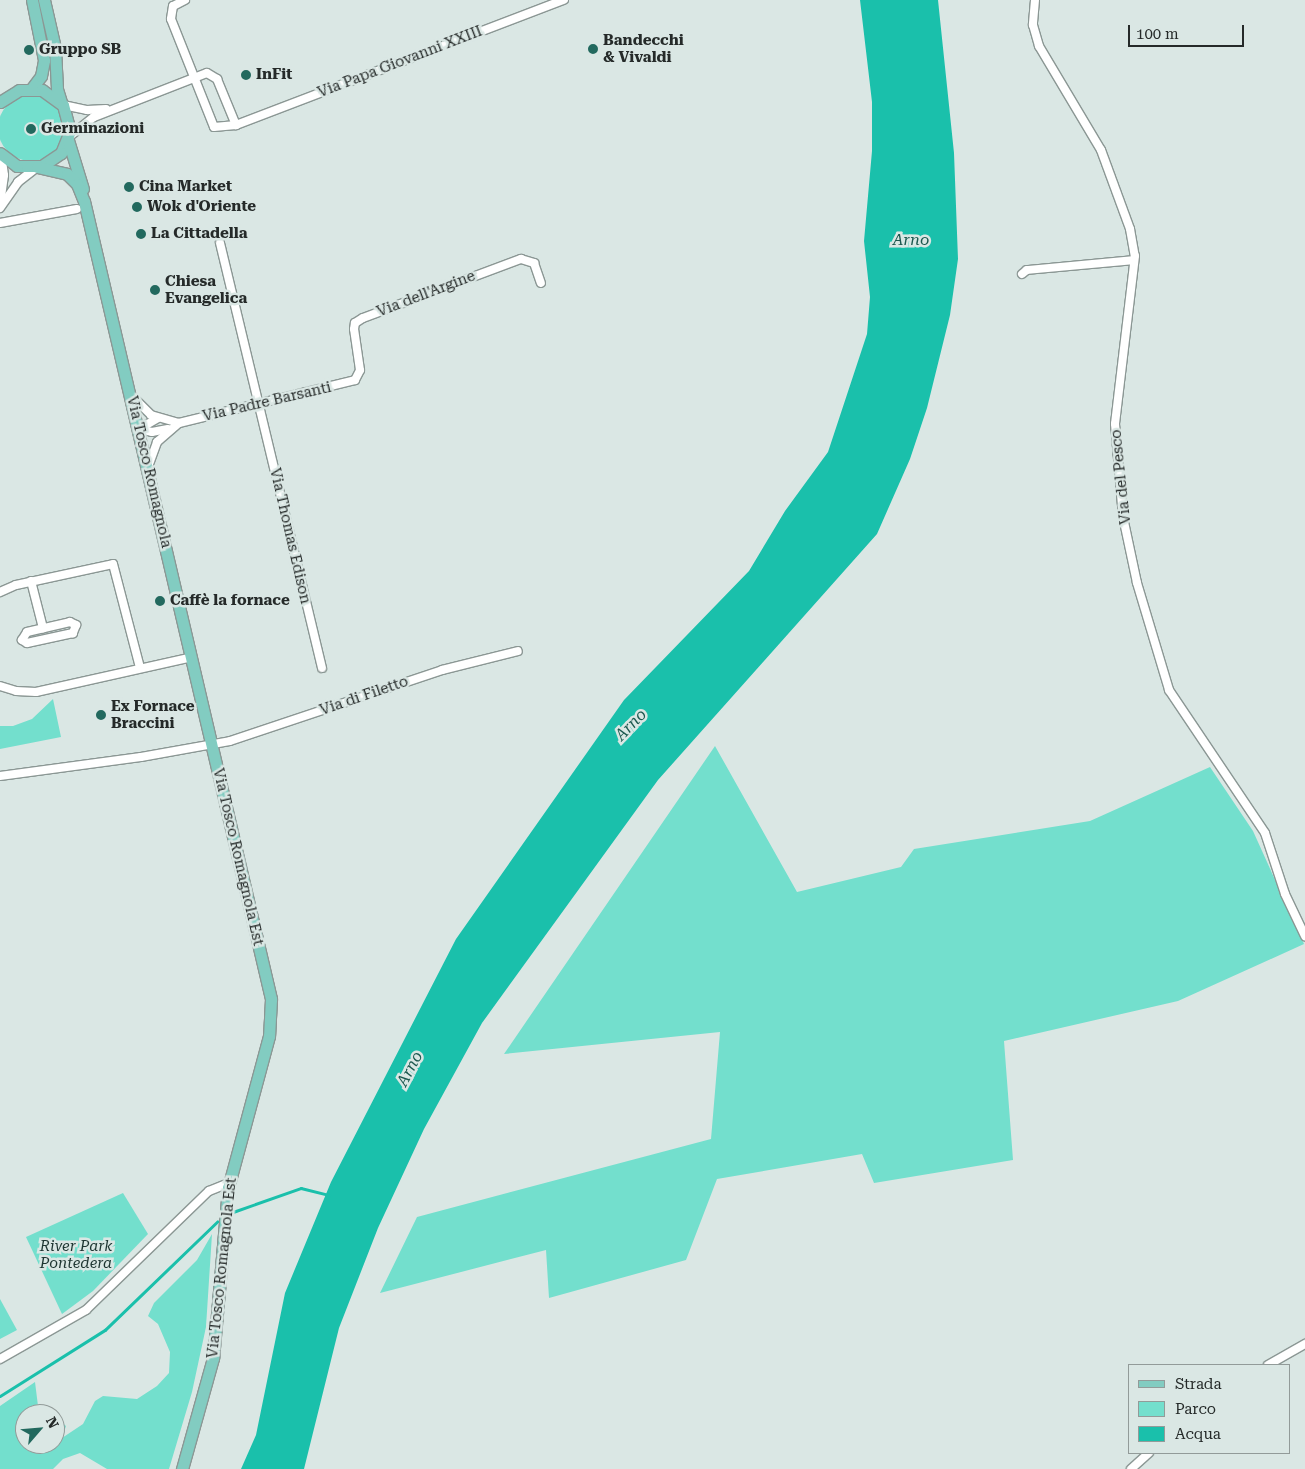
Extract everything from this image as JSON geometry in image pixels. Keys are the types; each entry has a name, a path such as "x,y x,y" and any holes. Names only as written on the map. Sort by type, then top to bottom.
{"main road":[{"path":"32,0 44,60 41,76 32,88"},
{"name":"Via Tosco Romagnola","path":"44,0 55,48 62,104 70,124 69,139 83,185 81,205"},
{"path":"1,101 19,90 32,88 48,92 62,104"},
{"path":"37,167 54,160 69,139"},
{"name":"Via Tosco Romagnola","path":"0,154 17,166 37,167 67,174 75,180 130,390 212,744"},
{"name":"Via Tosco Romagnola Est","path":"182,1469 215,1350 229,1183 269,1036 271,1006 212,744"}],"street":[{"path":"69,139 85,122 115,107 195,77 209,73 217,79 236,125 214,127 195,77 170,16 173,6 185,0"},
{"name":"Via Papa Giovanni XXIII","path":"236,125 564,0"},
{"name":"Via del Pesco","path":"1035,0 1035,35 1100,150 1130,229 1134,260 1115,424 1123,518 1137,582 1169,690 1265,833 1284,894 1305,936"},
{"path":"62,104 87,110 115,107"},
{"path":"0,154 4,175 0,207"},
{"path":"0,207 18,182 37,167"},
{"path":"0,223 81,205"},
{"name":"Via Thomas Edison","path":"220,243 322,668"},
{"name":"Via dell'Argine","path":"354,380 360,372 353,332 358,321 521,259 535,264 541,283"},
{"path":"1022,274 1027,270 1134,260"},
{"name":"Via Padre Barsanti","path":"148,468 157,442 168,429 179,422 354,380"},
{"name":"Via Padre Barsanti","path":"130,390 141,408 158,418 179,422"},
{"path":"139,429 158,418"},
{"path":"139,429 152,432 168,429"},
{"path":"0,592 31,581 113,564 140,668"},
{"path":"31,581 43,628"},
{"path":"70,622 76,627 73,633 27,644 23,641 25,633 43,628 70,622"},
{"name":"Via di Filetto","path":"0,776 97,763 243,737 442,670 518,650"},
{"path":"0,686 32,692 192,657"},
{"path":"0,1359 86,1310 209,1191 229,1183"},
{"path":"1270,1364 1305,1344"},
{"path":"1131,1469 1148,1454"}],"green space":[{"path":"25,96 37,96 49,101 58,110 63,122 63,134 58,146 49,155 37,160 25,160 13,155 4,146 -1,134 -1,122 4,110 13,101"},
{"path":"53,699 61,737 0,749 0,726 13,726 32,719"},
{"path":"715,746 797,892 901,867 914,849 1090,821 1210,767 1253,831 1304,944 1178,1001 1004,1041 1013,1160 874,1183 862,1154 717,1179 686,1260 549,1298 546,1250 380,1293 417,1217 711,1139 720,1032 504,1054"},
{"name":"River Park Pontedera","path":"123,1193 148,1234 93,1291 62,1314 26,1237"},
{"path":"212,1234 206,1327 192,1392 169,1469 107,1469 80,1453 63,1459 53,1469 0,1469 0,1406 35,1382 38,1404 15,1404 15,1454 65,1454 65,1436 83,1424 95,1401 103,1396 137,1399 157,1386 169,1373 170,1352 158,1324 148,1316 154,1303 197,1260"},
{"path":"0,1299 17,1330 0,1339"}],"water":[{"name":"Arno","path":"860,0 938,0 954,153 958,259 950,315 927,408 910,459 877,534 658,780 482,1023 424,1129 378,1228 339,1328 304,1469 241,1469 256,1435 285,1293 331,1182 456,939 624,700 749,571 785,511 828,452 867,334 870,297 864,241 872,151 872,102"}],"waterway":[{"path":"233,1212 301,1188 329,1195"},
{"path":"0,1396 105,1330 217,1222"}],"place":[{"name":"Bandecchi & Vivaldi","path":"593,49"},
{"name":"Gruppo SB","path":"29,50"},
{"name":"InFit","path":"246,75"},
{"name":"Germinazioni","path":"31,129"},
{"name":"Cina Market","path":"129,187"},
{"name":"Wok d'Oriente","path":"137,207"},
{"name":"La Cittadella","path":"141,234"},
{"name":"Chiesa Evangelica","path":"155,290"},
{"name":"Caffè la fornace","path":"160,601"},
{"name":"Ex Fornace Braccini","path":"101,715"}]}
